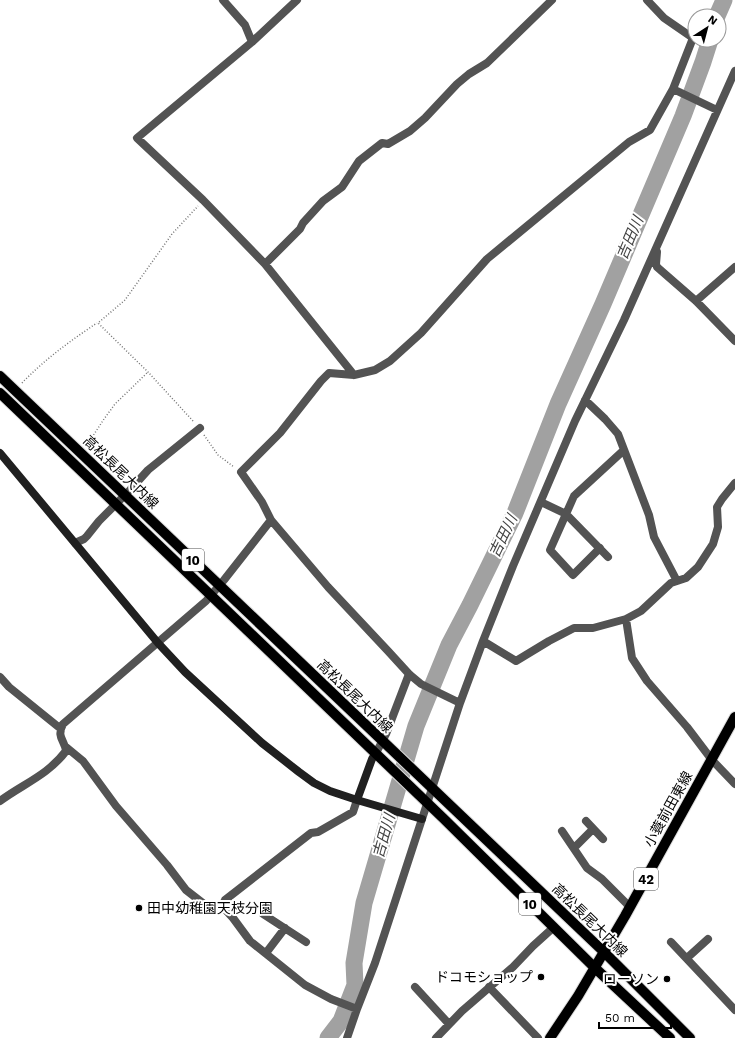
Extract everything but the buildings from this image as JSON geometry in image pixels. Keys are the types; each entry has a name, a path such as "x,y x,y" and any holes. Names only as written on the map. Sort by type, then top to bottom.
{"main road":[{"name":"高松長尾大内線","path":"0,376 604,952 690,1038"},
{"name":"高松長尾大内線","path":"0,393 425,800 595,968 670,1038"},
{"name":"小蓑前田東線","path":"550,1038 595,968 735,717"}],"street":[{"path":"223,0 245,25 252,42"},
{"path":"297,0 252,42 137,138 204,200 266,264 354,375"},
{"path":"266,264 300,229 303,223 324,201 342,187 359,161 382,143 388,144 410,131 425,118 457,84 469,74 487,63 552,0"},
{"path":"460,703 421,684 409,674 328,587 271,520 262,502 240,472 280,433 329,373 354,375 375,370 390,361 421,334 487,259 629,142 650,130 673,89 693,38 664,18 647,0"},
{"path":"347,1038 354,1008 375,963 422,819 429,786 483,641 513,566 735,70"},
{"path":"673,89 717,110"},
{"path":"657,246 657,267 696,301 735,341"},
{"path":"696,301 735,267"},
{"path":"586,400 618,434 649,515 654,537 677,581"},
{"path":"75,543 87,536 99,521 148,470 200,428"},
{"path":"600,548 573,574 550,550 574,496 624,450"},
{"path":"0,453 158,643 185,672 262,742 298,772 314,783 330,791 422,819"},
{"path":"483,641 516,661 574,628 593,628 626,619 641,611 671,583 686,578 698,567 713,544 718,527 717,507 735,483"},
{"path":"541,502 566,514 608,556"},
{"path":"271,520 211,595 158,643 68,719 63,724 60,733 62,741 66,747 83,761 116,806 167,864 186,890 204,904 222,906 250,941 305,986 332,1000 354,1008"},
{"path":"626,619 632,658 647,681 687,727 712,760 735,784"},
{"path":"222,906 225,900 311,833 318,832 353,812 372,759 379,756 409,674"},
{"path":"0,677 9,687 61,729"},
{"path":"0,801 46,772 61,758 66,751 66,747"},
{"path":"586,821 604,839"},
{"path":"574,848 593,829"},
{"path":"562,831 587,868 602,879 630,907"},
{"path":"263,914 306,942"},
{"path":"436,1038 449,1024 513,967 554,927"},
{"path":"266,953 285,928"},
{"path":"687,958 708,938"},
{"path":"671,942 735,1010"},
{"path":"415,987 449,1024"},
{"path":"489,987 538,1038"}],"path":[{"path":"20,385 36,368 98,323 125,300 172,234 204,200"},
{"path":"85,447 115,404 148,372 98,323"}],"waterway":[{"name":"吉田川","path":"720,8 724,0"},
{"name":"吉田川","path":"328,1038 341,1021 355,985 354,963 364,903 416,726 449,645 515,513 558,404 603,304 683,116 707,48"}],"place":[{"name":"田中幼稚園天枝分園","path":"139,908"},
{"name":"ドコモショップ","path":"541,977"},
{"name":"ローソン","path":"667,979"}]}
